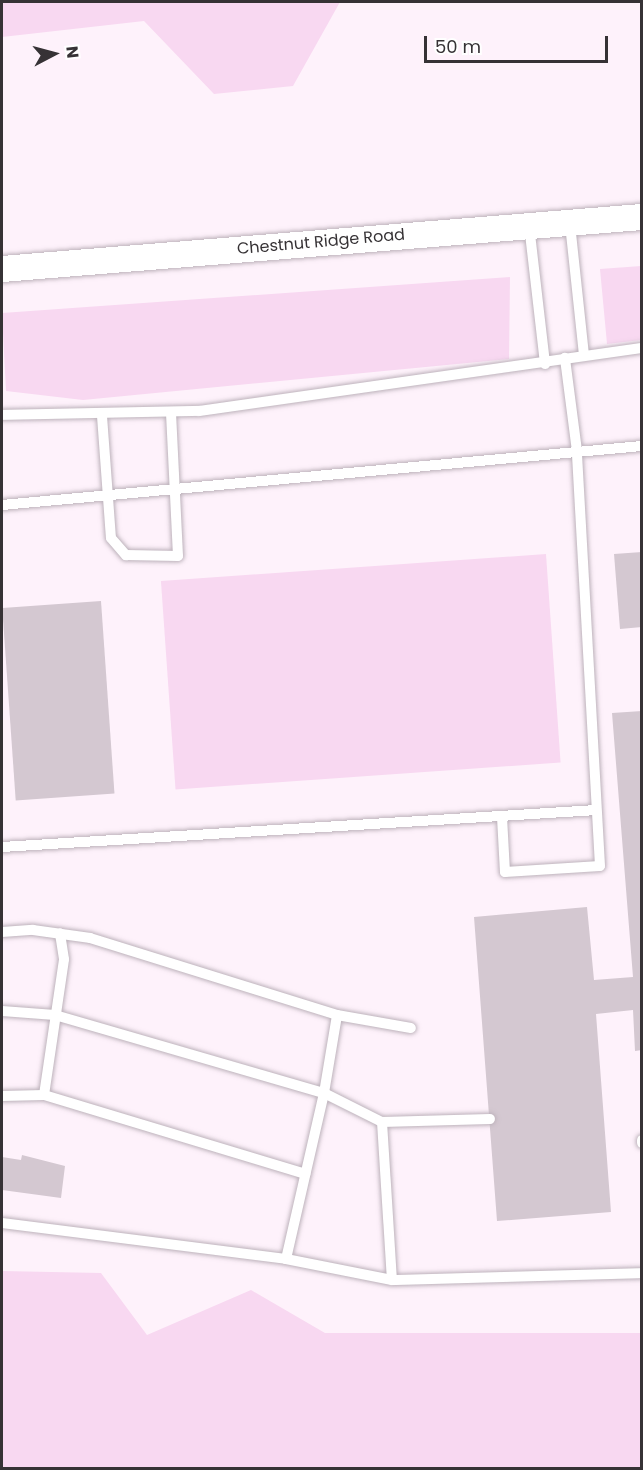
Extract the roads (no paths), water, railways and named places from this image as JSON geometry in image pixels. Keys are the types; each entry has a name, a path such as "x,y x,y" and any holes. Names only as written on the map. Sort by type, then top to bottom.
{"street":[{"name":"Chestnut Ridge Road","path":"2,269 529,224 642,217"}],"lane":[{"path":"570,222 584,355"},
{"path":"529,224 545,364"},
{"path":"2,415 102,416 171,413 545,364 565,358 642,348"},
{"path":"502,817 505,872 600,866 577,451 565,358"},
{"path":"102,416 111,538 126,555 178,556 171,413"},
{"path":"2,505 642,446"},
{"path":"2,847 596,810"},
{"path":"2,932 60,933 90,938 336,1015 411,1028"},
{"path":"44,1095 64,959 60,933"},
{"path":"2,1011 55,1015 324,1093 382,1122 490,1119"},
{"path":"286,1259 324,1093 336,1015"},
{"path":"2,1096 44,1095 305,1174"},
{"path":"382,1122 392,1280"},
{"path":"2,1223 286,1259 392,1280 642,1273"}]}
